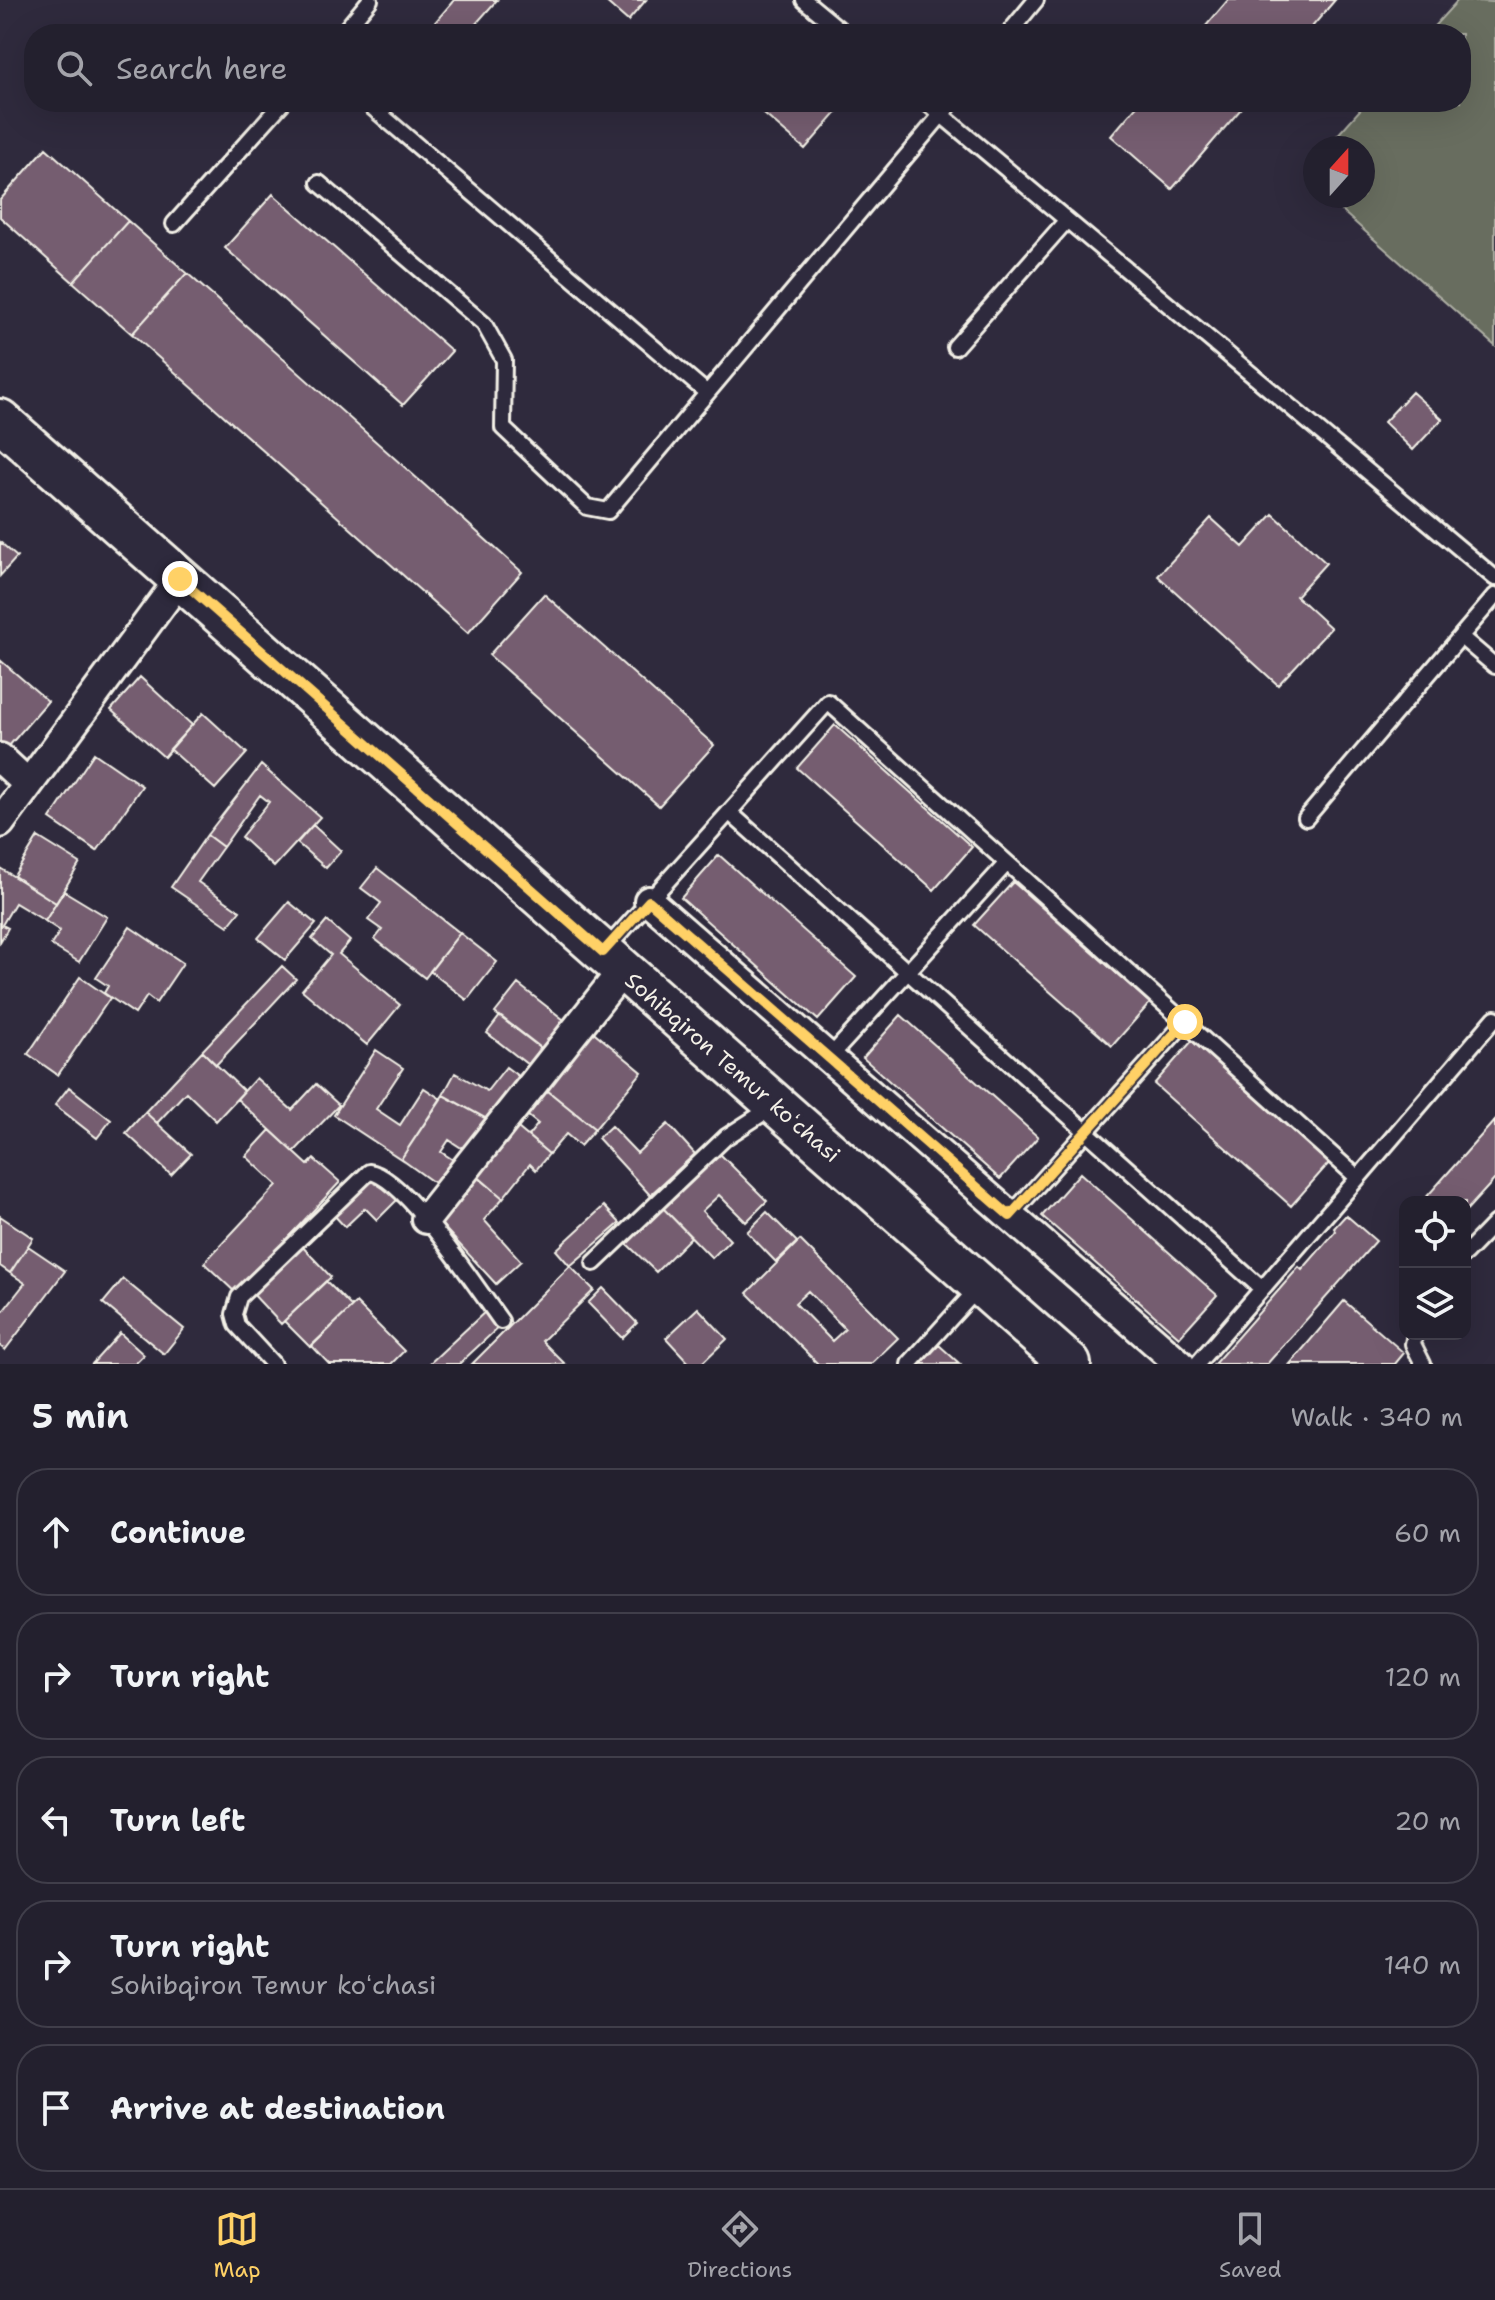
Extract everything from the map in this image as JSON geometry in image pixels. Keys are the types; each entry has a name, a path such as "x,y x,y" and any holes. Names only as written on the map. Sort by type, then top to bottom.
{"main road":[{"name":"Sohibqiron Temur koʻchasi","path":"0,420 1070,1364"}],"street":[{"path":"0,823 180,579"},
{"path":"0,758 27,783"},
{"path":"649,901 1180,1364"},
{"path":"426,1219 613,961"}],"lane":[{"path":"350,24 370,0"},
{"path":"804,0 833,24"},
{"path":"1016,24 1036,0"},
{"path":"174,224 274,112"},
{"path":"378,112 707,393"},
{"path":"938,112 1495,578"},
{"path":"319,183 484,324 504,360 503,428 587,507 608,511 944,112"},
{"path":"955,347 1067,220"},
{"path":"1306,818 1495,596"},
{"path":"1461,637 1495,666"},
{"path":"613,961 649,901 828,702 1358,1178"},
{"path":"729,812 1262,1289"},
{"path":"829,1058 1007,863"},
{"path":"1197,1364 1495,1018"},
{"path":"1010,1216 1185,1022"},
{"path":"594,1263 726,1137 776,1105"},
{"path":"273,1364 237,1325 234,1314 239,1297 369,1172 378,1173 426,1219 501,1321"},
{"path":"1471,1248 1495,1223"},
{"path":"909,1364 981,1285"},
{"path":"1414,1340 1423,1364"}],"green space":[{"path":"1458,0 1495,2 1495,346 1339,208 1375,208 1375,136 1337,136 1358,112 1471,112 1471,24 1436,24"}],"building":[{"path":"454,0 497,0 476,24 434,24"},
{"path":"604,0 646,0 628,21"},
{"path":"1228,0 1335,0 1315,24 1208,24"},
{"path":"762,112 837,112 805,149"},
{"path":"1131,112 1238,112 1172,189 1111,136"},
{"path":"46,148 128,221 73,282 0,217 0,200"},
{"path":"273,194 452,351 403,405 225,248"},
{"path":"128,221 187,273 132,334 73,282"},
{"path":"187,273 522,572 468,633 132,334"},
{"path":"1412,392 1442,419 1413,450 1384,422"},
{"path":"1273,514 1326,563 1296,596 1331,628 1278,685 1158,576 1211,518 1243,547"},
{"path":"0,542 17,557 0,576"},
{"path":"544,594 714,745 659,806 489,655"},
{"path":"0,660 48,701 2,754 0,752"},
{"path":"140,677 192,725 164,757 111,710"},
{"path":"203,713 247,753 215,789 170,749"},
{"path":"835,725 972,847 934,890 797,768"},
{"path":"94,753 142,786 97,851 50,819"},
{"path":"261,765 320,817 274,867 241,837 269,802 260,795 223,847 207,835"},
{"path":"313,825 341,851 326,868 297,843"},
{"path":"207,835 223,847 198,882 240,911 228,926 171,887"},
{"path":"38,837 80,863 56,903 14,876"},
{"path":"719,855 856,977 818,1020 681,898"},
{"path":"0,868 56,903 45,921 15,903 2,925 8,928 0,942"},
{"path":"377,868 460,933 425,978 375,939 382,930 368,920 381,903 361,888"},
{"path":"1013,882 1150,1003 1112,1046 974,925"},
{"path":"64,891 107,917 79,962 51,945 60,931 45,921"},
{"path":"289,902 316,924 285,960 258,938"},
{"path":"327,921 350,941 339,954 400,1005 367,1045 302,990 331,955 312,939"},
{"path":"130,927 183,963 156,1003 147,996 135,1014 104,993 108,986 96,978"},
{"path":"460,933 497,962 467,1000 430,971"},
{"path":"282,966 296,979 216,1065 202,1051"},
{"path":"80,977 110,998 58,1075 28,1054"},
{"path":"518,984 573,1027 551,1056 495,1013"},
{"path":"901,1015 1038,1137 1000,1179 863,1058"},
{"path":"500,1016 545,1051 532,1068 487,1033"},
{"path":"590,1029 642,1072 595,1129 542,1086"},
{"path":"1192,1041 1329,1163 1291,1206 1154,1084"},
{"path":"376,1050 403,1068 376,1109 400,1125 424,1088 441,1099 401,1159 334,1115"},
{"path":"202,1051 244,1091 216,1121 186,1092 157,1123 145,1112"},
{"path":"506,1067 526,1082 494,1123 443,1095 455,1073 487,1091"},
{"path":"256,1078 292,1110 316,1084 339,1105 294,1152 237,1099"},
{"path":"542,1086 595,1129 580,1146 566,1134 549,1154 528,1136 538,1124 522,1111"},
{"path":"69,1087 111,1120 97,1138 55,1105"},
{"path":"443,1095 494,1123 472,1155 449,1140 441,1152 464,1167 447,1192 401,1159"},
{"path":"145,1112 191,1154 171,1175 126,1133"},
{"path":"1495,1120 1495,1179 1471,1205 1471,1196 1427,1196"},
{"path":"512,1123 549,1154 536,1170 530,1164 503,1198 472,1172"},
{"path":"668,1124 695,1154 650,1195 598,1138 611,1126 637,1153"},
{"path":"270,1130 308,1165 314,1159 340,1182 236,1293 204,1263 277,1185 246,1156"},
{"path":"719,1153 767,1201 746,1222 719,1195 702,1211 730,1240 712,1258 663,1208"},
{"path":"1080,1173 1217,1295 1179,1337 1042,1216"},
{"path":"374,1174 398,1199 377,1220 365,1208 345,1227 332,1213"},
{"path":"475,1174 503,1198 484,1220 521,1261 496,1284 437,1220"},
{"path":"604,1206 620,1223 570,1266 556,1250"},
{"path":"663,1208 691,1237 656,1272 627,1244"},
{"path":"767,1212 797,1242 776,1262 747,1232"},
{"path":"1346,1215 1376,1241 1267,1364 1214,1364 1299,1267 1302,1270"},
{"path":"0,1216 33,1238 10,1273 0,1266"},
{"path":"800,1240 898,1338 871,1364 818,1364 747,1293","holes":["808,1291 845,1329 832,1341 795,1303"]},
{"path":"299,1243 331,1277 281,1324 250,1291"},
{"path":"28,1246 65,1271 5,1350 0,1346 0,1315 25,1283 10,1273"},
{"path":"570,1266 594,1290 542,1341 565,1364 472,1364"},
{"path":"123,1279 184,1329 164,1354 103,1303"},
{"path":"326,1281 352,1307 310,1347 284,1321"},
{"path":"603,1288 637,1323 622,1338 588,1303"},
{"path":"1344,1301 1404,1353 1395,1364 1290,1364"},
{"path":"356,1303 404,1351 391,1364 329,1364 312,1346"},
{"path":"698,1308 727,1339 701,1364 690,1364 666,1338"},
{"path":"487,1310 501,1325 459,1364 429,1364"},
{"path":"120,1333 144,1355 135,1364 92,1364"},
{"path":"939,1345 960,1364 921,1364"}],"route":[{"path":"180,579 603,952 649,901 1010,1216 1185,1022"}]}
